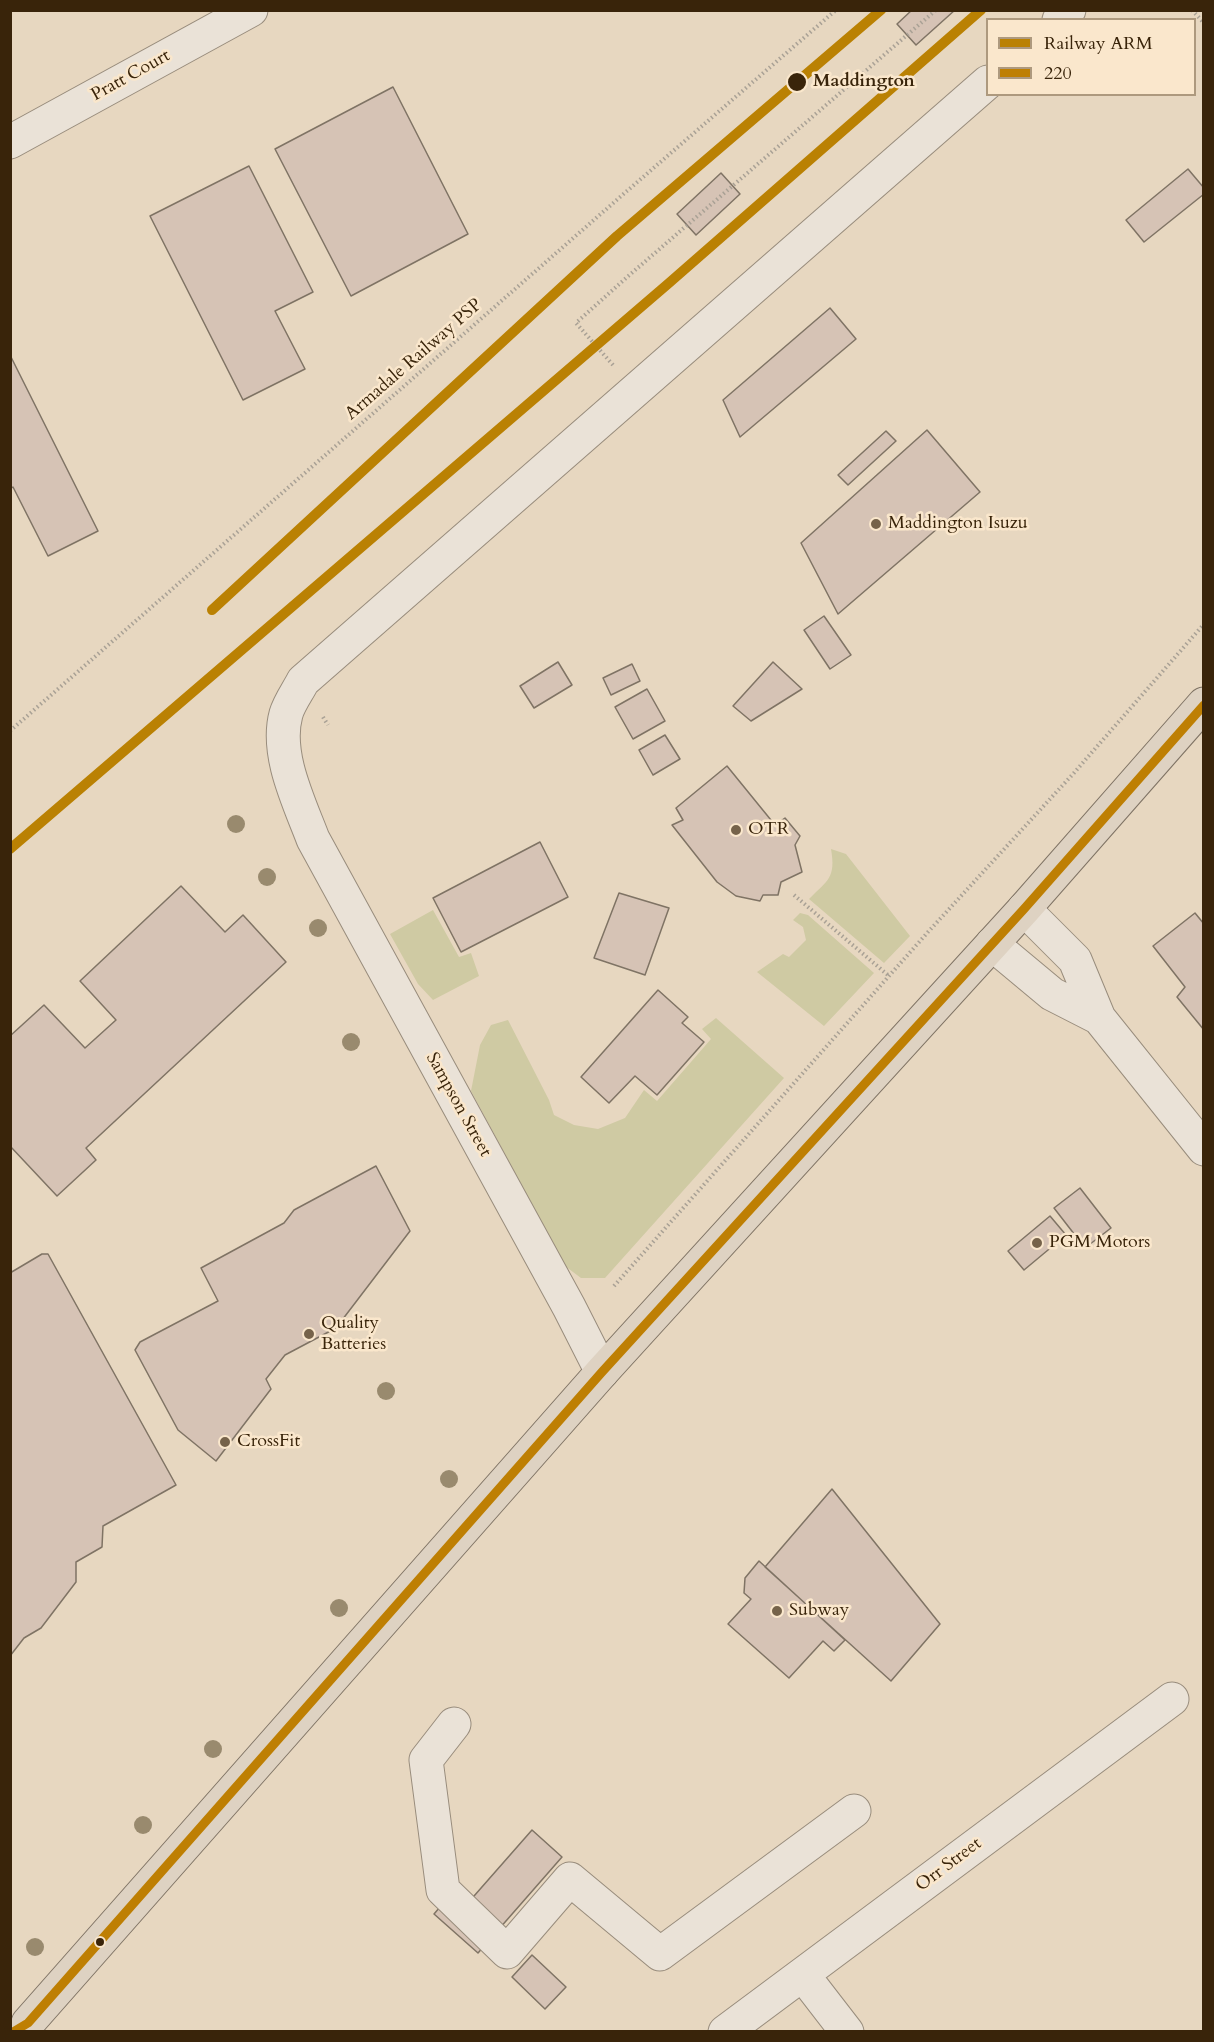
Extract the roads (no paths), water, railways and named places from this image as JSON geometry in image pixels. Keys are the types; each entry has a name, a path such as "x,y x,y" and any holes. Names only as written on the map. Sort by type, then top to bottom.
{"highway":[{"path":"22,2029 602,1372 992,944 1203,704"}],"street":[{"name":"Pratt Court","path":"10,142 251,10"},
{"name":"Sampson Street","path":"602,1372 569,1307 313,839 289,773 284,750 286,714 303,681 986,83"},
{"path":"1023,909 1075,960 1099,1018 1203,1149"},
{"path":"992,944 1053,994 1099,1018"},
{"name":"Orr Street","path":"725,2031 1172,1698"},
{"path":"454,1724 426,1760 443,1890 507,1952 570,1879 660,1954 854,1811"},
{"path":"803,1975 847,2031"}],"rail line":[{"name":"ARM","path":"212,610 617,236 881,10"},
{"name":"ARM","path":"10,849 669,283 981,10"}],"place":[{"name":"Maddington","path":"797,82"},
{"name":"Maddington Isuzu","path":"876,524"},
{"name":"OTR","path":"736,830"},
{"name":"PGM Motors","path":"1037,1243"},
{"name":"Quality Batteries","path":"309,1334"},
{"name":"CrossFit","path":"225,1442"},
{"name":"Subway","path":"777,1611"}]}
